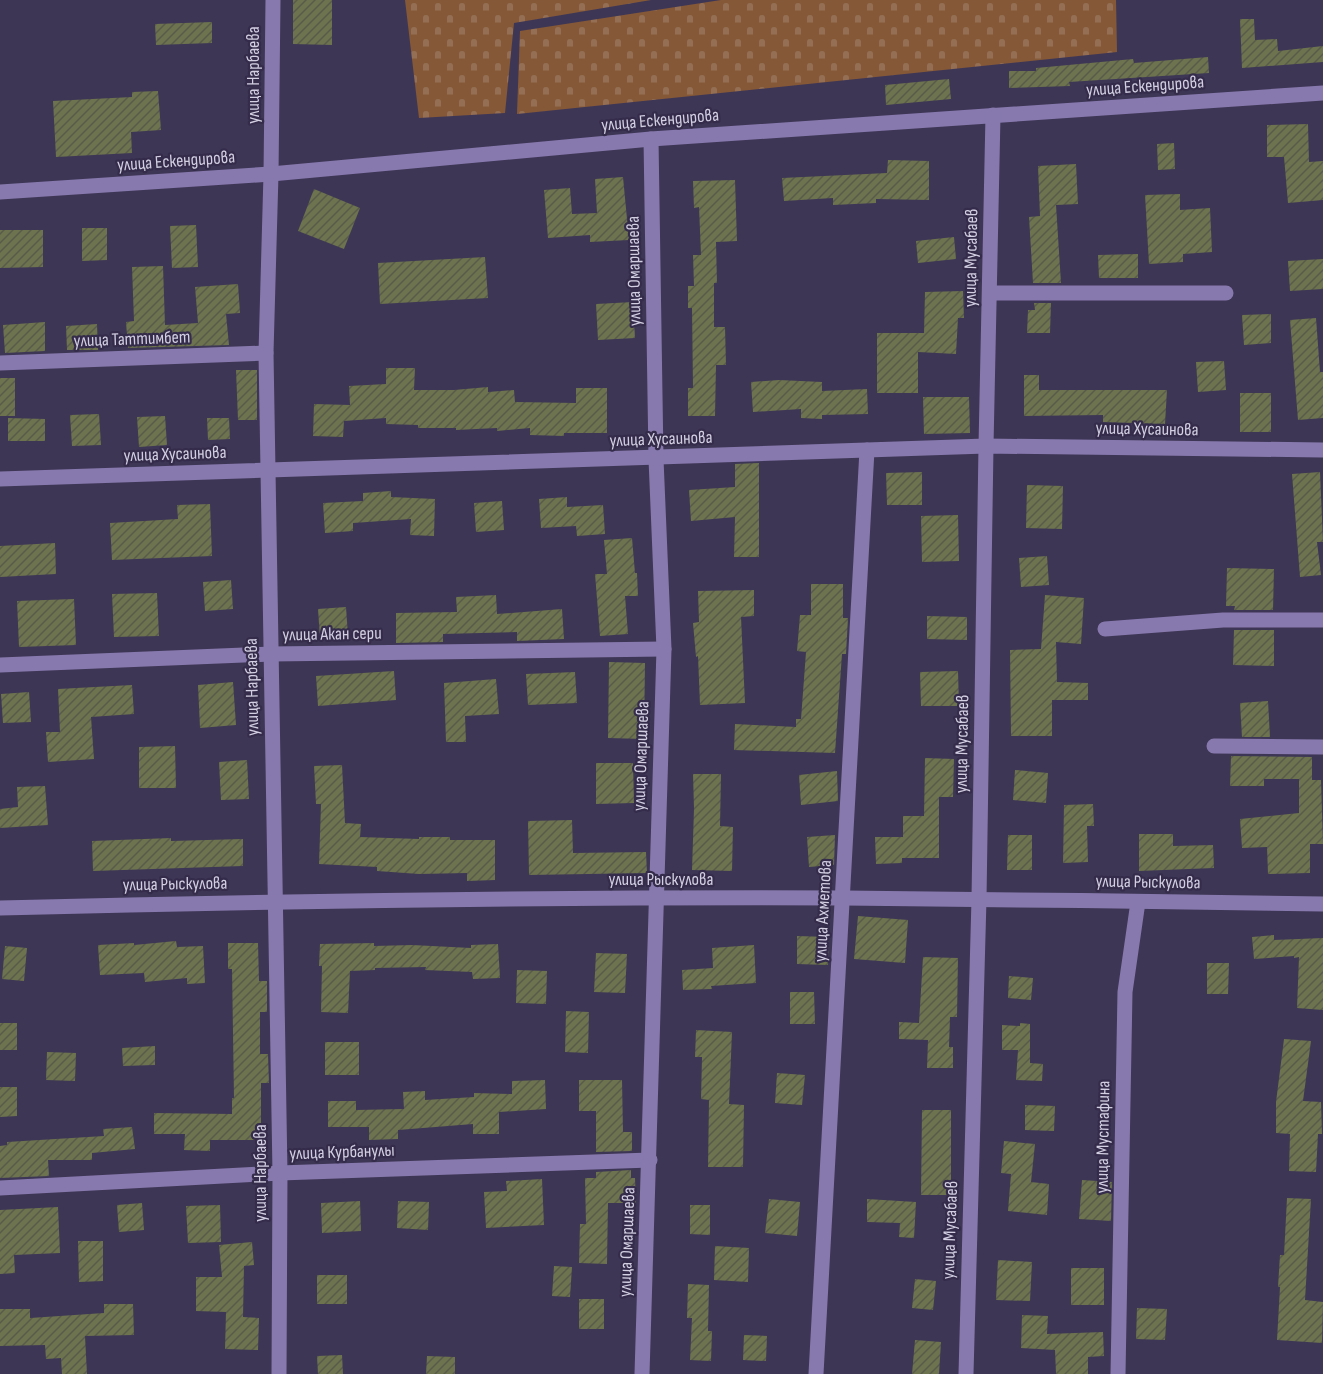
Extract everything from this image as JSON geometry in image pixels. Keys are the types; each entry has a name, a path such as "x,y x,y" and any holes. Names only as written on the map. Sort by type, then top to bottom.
{"street":[{"name":"улица Нарбаева","path":"273,0 266,353 277,901 280,1173 279,1374"},
{"name":"улица Ескендирова","path":"0,192 271,174 651,140 1323,93"},
{"name":"улица Мусабаев","path":"966,1374 979,899 993,115"},
{"name":"улица Омаршаева","path":"642,1374 664,649 656,459 651,140"},
{"path":"991,293 1226,292"},
{"name":"улица Таттимбет","path":"0,363 266,353"},
{"name":"улица Хусаинова","path":"0,479 986,447 1323,450"},
{"name":"улица Ахметова","path":"816,1374 867,450"},
{"path":"1105,629 1223,620 1323,620"},
{"name":"улица Акан сери","path":"0,665 271,654 664,649"},
{"path":"1214,746 1323,747"},
{"name":"улица Рыскулова","path":"0,908 277,901 657,898 979,899 1323,904"},
{"name":"улица Мустафина","path":"1118,1374 1125,992 1138,902"},
{"name":"улица Курбанулы","path":"0,1188 280,1173 650,1160"}],"green space":[{"path":"405,0 651,0 514,23 505,113 419,118"},
{"path":"721,0 1116,0 1117,52 517,114 520,31"}],"building":[{"path":"293,0 332,0 332,45 293,44"},
{"path":"1240,19 1254,19 1255,40 1277,39 1278,51 1323,46 1323,62 1242,68"},
{"path":"212,22 212,43 156,45 155,24"},
{"path":"1208,57 1209,73 1069,82 1070,86 1009,88 1009,71 1036,71 1036,68 1133,59 1134,63"},
{"path":"949,79 951,99 886,105 885,85"},
{"path":"158,91 161,130 131,132 132,153 56,157 53,101 132,97 132,92"},
{"path":"1308,124 1309,162 1323,161 1323,200 1288,203 1284,157 1267,157 1267,125"},
{"path":"1174,143 1175,169 1158,170 1157,144"},
{"path":"888,160 929,161 929,200 876,199 876,203 833,205 833,198 784,201 782,178 887,173"},
{"path":"1076,164 1078,204 1056,205 1061,283 1033,283 1029,217 1040,216 1038,166"},
{"path":"623,177 629,240 590,242 590,235 548,238 544,190 570,188 572,214 597,213 595,179"},
{"path":"735,180 737,241 716,242 717,283 714,283 714,327 725,327 726,365 716,365 715,416 688,416 688,388 693,388 692,308 688,308 688,286 694,286 693,255 701,255 699,207 694,208 693,181"},
{"path":"314,189 360,208 344,249 298,231"},
{"path":"1180,194 1180,210 1210,208 1212,252 1183,254 1183,262 1149,264 1145,195"},
{"path":"196,225 198,267 172,268 170,226"},
{"path":"82,228 107,228 107,260 82,261"},
{"path":"0,230 43,230 43,267 0,268"},
{"path":"954,237 956,259 918,263 916,241"},
{"path":"1138,254 1138,278 1099,278 1098,255"},
{"path":"485,257 488,298 380,304 378,263"},
{"path":"1323,259 1323,289 1290,291 1288,261"},
{"path":"163,266 165,325 198,323 195,287 238,284 240,313 226,314 229,345 128,348 126,322 134,321 132,267"},
{"path":"963,291 964,318 958,318 956,354 918,352 918,393 877,393 877,333 924,333 925,292"},
{"path":"633,302 635,338 598,340 596,304"},
{"path":"1034,303 1051,303 1050,333 1027,333 1028,310 1035,310"},
{"path":"1271,314 1271,343 1244,345 1242,315"},
{"path":"1316,318 1320,372 1323,372 1323,418 1298,420 1290,320"},
{"path":"45,322 45,351 5,353 3,325"},
{"path":"97,324 98,350 67,350 66,326"},
{"path":"1224,361 1226,390 1198,392 1196,362"},
{"path":"386,368 415,368 414,390 488,387 488,392 514,390 515,402 576,403 576,388 607,388 607,433 564,433 564,436 530,435 530,428 497,431 497,428 456,430 456,428 418,428 418,425 386,424 386,418 344,421 343,437 313,436 314,404 350,405 349,386 386,384"},
{"path":"236,370 257,370 257,420 238,420"},
{"path":"1024,375 1039,375 1039,390 1167,390 1165,424 1103,422 1103,415 1024,416"},
{"path":"0,378 15,378 15,416 0,416"},
{"path":"779,380 822,382 822,391 867,389 868,414 822,415 822,419 801,418 801,409 753,412 751,382"},
{"path":"1240,393 1271,393 1271,432 1240,432"},
{"path":"923,397 969,397 970,433 924,434"},
{"path":"99,414 101,445 72,446 70,415"},
{"path":"165,416 167,445 139,447 137,417"},
{"path":"8,418 45,419 45,441 8,441"},
{"path":"207,418 229,418 230,439 208,440"},
{"path":"759,463 759,557 734,557 735,517 691,521 689,490 735,487 735,464"},
{"path":"922,472 922,505 887,505 886,473"},
{"path":"1320,472 1323,542 1317,542 1321,575 1300,577 1292,474"},
{"path":"1027,485 1063,486 1062,529 1026,528"},
{"path":"391,491 391,497 435,499 434,536 410,535 411,519 353,523 353,531 325,533 323,503 363,501 363,493"},
{"path":"567,497 567,507 603,505 605,534 577,536 576,526 541,528 539,499"},
{"path":"502,501 504,530 476,532 474,503"},
{"path":"210,504 212,556 112,560 110,523 178,519 177,505"},
{"path":"958,515 959,561 922,562 921,516"},
{"path":"632,538 638,596 625,596 628,634 600,636 595,574 607,574 604,540"},
{"path":"55,543 56,574 0,577 0,546"},
{"path":"1047,556 1049,585 1021,587 1019,558"},
{"path":"1227,568 1274,569 1273,610 1234,610 1235,606 1226,606"},
{"path":"231,580 233,609 205,611 203,582"},
{"path":"811,584 843,584 843,618 848,618 846,654 842,654 835,753 734,750 735,724 796,727 796,719 801,719 806,652 797,651 800,615 811,615"},
{"path":"754,590 754,616 741,617 745,703 700,705 698,656 696,657 693,623 699,622 698,591"},
{"path":"157,593 159,636 114,637 112,594"},
{"path":"496,595 497,614 562,609 564,639 517,641 517,632 443,634 443,642 396,643 396,613 457,612 456,597"},
{"path":"1045,595 1084,598 1081,644 1056,642 1057,682 1088,683 1088,700 1052,700 1052,736 1011,736 1010,650 1041,649"},
{"path":"74,599 76,645 19,647 17,601"},
{"path":"346,607 348,636 320,638 318,609"},
{"path":"927,616 967,617 967,640 927,639"},
{"path":"1234,630 1274,630 1274,666 1233,665"},
{"path":"609,662 645,663 644,739 608,738"},
{"path":"394,671 396,700 318,706 316,676"},
{"path":"958,671 959,706 921,706 920,672"},
{"path":"575,672 577,703 528,705 526,674"},
{"path":"496,679 499,714 465,716 466,742 446,742 444,683"},
{"path":"233,682 236,725 200,728 198,685"},
{"path":"132,685 134,714 91,717 94,759 48,762 46,732 60,732 58,689"},
{"path":"29,692 31,722 3,723 1,694"},
{"path":"1268,701 1270,737 1242,737 1240,703"},
{"path":"175,746 176,788 139,788 139,747"},
{"path":"1231,756 1312,757 1312,780 1321,780 1323,844 1310,844 1310,873 1268,874 1267,847 1242,848 1240,819 1299,813 1299,779 1264,779 1264,786 1230,786"},
{"path":"925,758 954,759 953,797 939,797 939,858 902,858 902,863 876,864 875,837 903,837 903,816 924,816"},
{"path":"247,760 249,799 221,800 219,762"},
{"path":"596,763 633,763 634,803 596,804"},
{"path":"342,765 345,823 361,824 360,837 419,839 419,837 450,837 450,840 495,840 495,880 467,881 467,873 419,874 377,871 377,867 319,864 321,804 316,804 314,766"},
{"path":"1015,770 1048,773 1046,803 1013,800"},
{"path":"837,771 838,801 801,805 799,775"},
{"path":"693,774 721,774 720,826 733,827 732,871 692,870"},
{"path":"45,786 48,825 0,828 0,809 18,807 17,787"},
{"path":"1093,804 1094,826 1087,826 1088,862 1063,863 1064,805"},
{"path":"572,820 573,853 646,852 647,873 529,875 528,821"},
{"path":"1139,834 1173,834 1173,846 1213,845 1214,868 1139,871"},
{"path":"835,835 834,865 809,867 807,837"},
{"path":"1008,835 1032,835 1032,870 1007,870"},
{"path":"171,838 171,841 243,839 243,866 93,871 92,841"},
{"path":"858,916 908,920 905,963 854,959"},
{"path":"1274,935 1274,940 1323,938 1323,1010 1297,1008 1299,957 1254,959 1252,937"},
{"path":"797,936 829,937 828,965 797,964"},
{"path":"176,941 177,947 203,946 205,983 187,984 187,978 145,982 144,973 100,975 98,945 134,943 134,945"},
{"path":"228,943 258,943 259,981 267,981 267,1012 260,1012 260,1054 268,1054 269,1083 261,1083 261,1140 210,1140 210,1151 184,1150 185,1134 154,1134 154,1113 232,1114 232,1098 234,1098 232,969 228,969"},
{"path":"374,943 374,946 471,948 471,945 498,944 500,978 473,979 472,972 425,970 426,967 350,971 348,1013 321,1012 320,944"},
{"path":"754,945 756,983 683,990 682,970 713,968 712,948"},
{"path":"5,946 27,948 24,981 2,979"},
{"path":"596,953 627,954 625,993 594,992"},
{"path":"923,957 958,958 957,1017 950,1017 949,1047 953,1047 953,1068 927,1068 928,1040 899,1039 899,1022 919,1023"},
{"path":"1207,963 1229,963 1228,994 1207,994"},
{"path":"517,970 547,971 546,1004 516,1003"},
{"path":"1009,976 1033,978 1031,1000 1008,998"},
{"path":"790,992 814,992 815,1024 790,1024"},
{"path":"566,1011 589,1012 588,1053 565,1052"},
{"path":"0,1023 17,1023 17,1050 0,1050"},
{"path":"1020,1023 1030,1024 1030,1063 1043,1064 1042,1081 1016,1080 1018,1050 1002,1050 1002,1025 1020,1026"},
{"path":"696,1030 732,1032 729,1104 744,1105 743,1167 708,1167 709,1100 701,1099 702,1057 695,1057"},
{"path":"1284,1039 1311,1041 1303,1101 1321,1102 1322,1134 1318,1134 1316,1172 1289,1171 1290,1134 1276,1133 1276,1102"},
{"path":"325,1042 359,1042 359,1075 325,1075"},
{"path":"155,1046 155,1065 123,1066 122,1048"},
{"path":"47,1052 76,1053 75,1081 46,1080"},
{"path":"777,1073 805,1075 802,1105 775,1103"},
{"path":"545,1080 546,1109 499,1112 499,1134 473,1134 473,1124 398,1130 398,1139 369,1140 369,1127 328,1127 328,1101 356,1101 356,1110 404,1109 403,1092 425,1091 425,1100 474,1097 474,1093 512,1094 512,1081"},
{"path":"579,1080 622,1080 623,1132 632,1132 632,1151 596,1152 596,1111 579,1111"},
{"path":"0,1087 17,1087 17,1116 0,1117"},
{"path":"1025,1105 1055,1106 1054,1131 1025,1130"},
{"path":"922,1110 951,1110 951,1195 921,1195"},
{"path":"132,1127 135,1149 92,1153 92,1160 48,1160 49,1176 0,1178 0,1146 7,1145 7,1142 104,1136 103,1129"},
{"path":"1004,1141 1035,1144 1031,1182 1049,1184 1047,1215 1008,1211 1011,1174 1001,1173"},
{"path":"631,1170 631,1178 635,1178 636,1203 608,1203 607,1264 579,1263 580,1224 586,1224 585,1178 596,1178 596,1172"},
{"path":"542,1179 544,1225 486,1228 484,1192 507,1191 506,1181"},
{"path":"1082,1180 1112,1182 1111,1221 1079,1219"},
{"path":"1287,1198 1311,1199 1305,1300 1323,1302 1322,1343 1277,1340 1280,1255 1284,1255"},
{"path":"769,1199 800,1202 797,1236 765,1233"},
{"path":"867,1199 916,1202 914,1238 899,1237 900,1223 867,1222"},
{"path":"360,1201 361,1231 322,1233 321,1203"},
{"path":"398,1201 429,1202 428,1230 397,1228"},
{"path":"142,1203 144,1230 119,1232 117,1205"},
{"path":"220,1205 221,1242 188,1243 186,1206"},
{"path":"690,1205 710,1205 710,1235 690,1234"},
{"path":"58,1207 60,1253 14,1255 15,1273 0,1274 0,1210"},
{"path":"78,1241 103,1241 103,1281 79,1282"},
{"path":"252,1242 254,1265 244,1266 243,1317 259,1318 258,1350 225,1349 226,1312 196,1311 196,1277 222,1277 219,1245"},
{"path":"715,1246 749,1248 748,1282 714,1280"},
{"path":"998,1260 1032,1262 1030,1301 996,1300"},
{"path":"554,1266 572,1267 570,1297 552,1296"},
{"path":"1071,1268 1104,1268 1104,1305 1071,1305"},
{"path":"317,1275 347,1275 347,1304 317,1304"},
{"path":"915,1279 936,1281 933,1310 912,1308"},
{"path":"688,1284 709,1285 708,1331 712,1331 711,1361 690,1360 692,1318 687,1318"},
{"path":"579,1299 604,1299 604,1329 579,1329"},
{"path":"104,1304 133,1304 134,1335 85,1336 87,1374 62,1374 61,1358 46,1359 45,1345 0,1346 0,1309 30,1309 30,1318 104,1313"},
{"path":"1137,1308 1167,1309 1165,1340 1136,1339"},
{"path":"1022,1315 1048,1316 1047,1334 1103,1332 1104,1356 1088,1357 1088,1374 1056,1374 1055,1350 1021,1348"},
{"path":"744,1335 767,1336 766,1361 743,1360"},
{"path":"915,1340 941,1342 939,1374 912,1374"},
{"path":"342,1355 343,1374 318,1374 317,1356"},
{"path":"427,1356 455,1357 455,1374 426,1374"}]}
